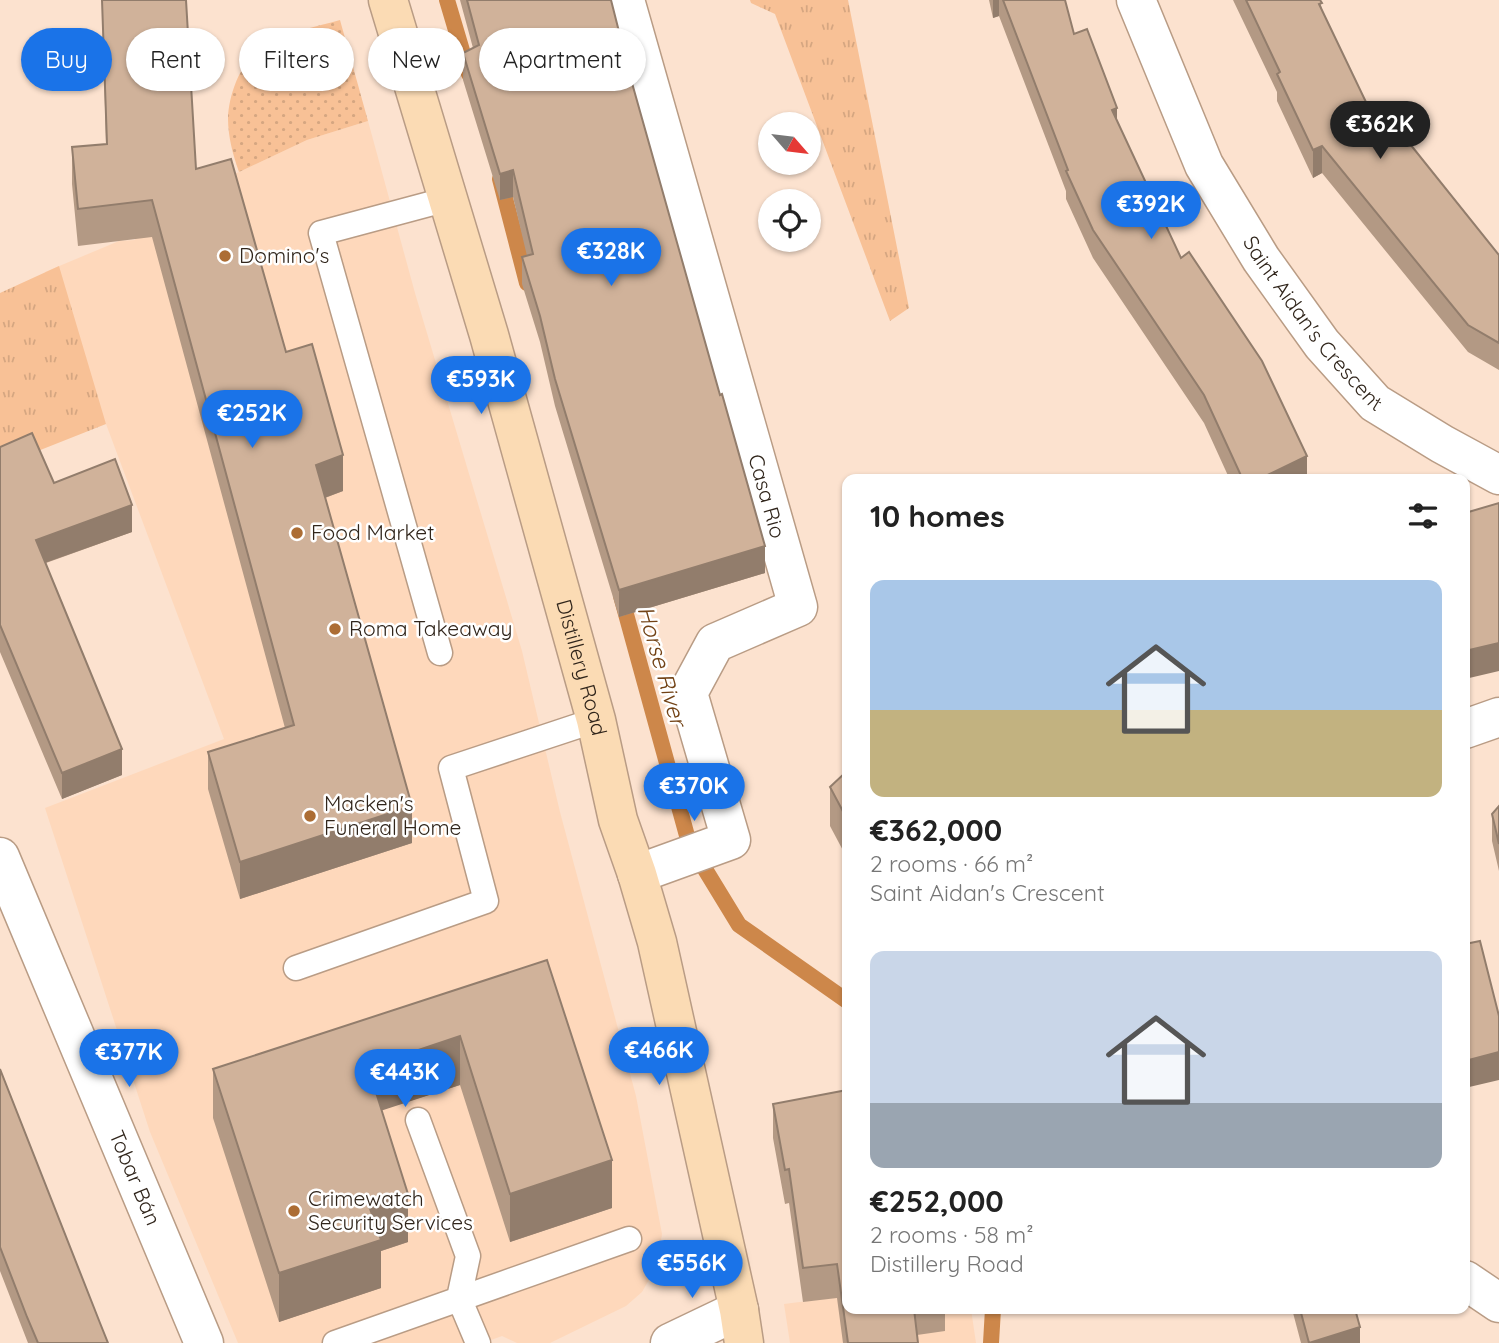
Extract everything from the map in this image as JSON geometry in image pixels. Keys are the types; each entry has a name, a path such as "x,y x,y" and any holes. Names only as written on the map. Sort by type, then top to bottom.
{"main road":[{"name":"Distillery Road","path":"388,0 489,335 596,720 618,820 657,942 741,1326"}],"street":[{"name":"Casa Rio","path":"625,0 798,607 715,643 688,693 731,841 637,874"},
{"name":"Saint Aidan's Crescent","path":"1136,0 1204,165 1261,259 1322,344 1375,403 1499,475"},
{"path":"1470,727 1499,717"},
{"name":"Tobar Bán","path":"0,858 204,1343"},
{"path":"1470,1283 1499,1303"},
{"path":"670,1343 741,1326"}],"lane":[{"path":"440,653 321,233 447,199"},
{"path":"296,968 486,901 451,768 596,720"},
{"path":"418,1120 468,1256 459,1298 478,1343"},
{"path":"335,1343 629,1239"}],"shaded area":[{"path":"368,121 415,293 522,651 560,812 636,1096 662,1234 654,1271 642,1292 626,1306 550,1343 517,1343 502,1336 483,1343 238,1343 150,1132 45,808 224,739 106,424 45,272 119,241 135,240 138,220 169,200 239,172 307,140"},
{"path":"842,1297 842,1314 972,1314 976,1343 790,1343 784,1304"}],"green space":[{"path":"750,0 848,0 909,308 890,321 821,137 821,112 812,112 775,14 751,3"},
{"path":"340,20 342,28 309,28"},
{"path":"354,70 368,121 307,140 239,172 231,146 228,118 234,86 239,76 239,91 354,91"},
{"path":"59,266 106,424 0,466 0,293"}],"building":[{"path":"102,0 186,0 188,28 126,28 126,91 191,91 196,169 231,159 286,352 312,344 343,455 316,465 412,806 240,862 208,752 294,725 152,200 78,209 72,147 107,144 105,91 112,91 112,28 103,28"},
{"path":"467,0 611,0 618,28 479,28 479,45"},
{"path":"1003,0 1065,0 1074,34 1087,29 1117,108 1112,110 1181,258 1189,252 1262,361 1307,456 1270,474 1240,474 1204,395 1093,230 1066,171 1068,170"},
{"path":"1246,0 1320,0 1322,3 1319,4 1387,146 1402,134 1499,255 1499,343 1468,325 1322,146 1313,150"},
{"path":"479,45 479,91 634,91 765,546 619,590 555,379 522,257 533,254 513,170 500,174 465,52"},
{"path":"32,433 54,483 115,459 132,505 36,540 122,749 62,773 0,625 0,447"},
{"path":"1499,503 1499,643 1470,650 1470,512"},
{"path":"842,776 842,810 830,787"},
{"path":"1499,806 1499,844 1492,814"},
{"path":"1480,941 1499,1016 1499,1052 1470,1060 1470,943"},
{"path":"547,960 612,1160 510,1194 460,1036 368,1067 408,1194 369,1206 381,1240 279,1273 213,1069"},
{"path":"0,1069 108,1343 38,1343 27,1317 0,1247"},
{"path":"842,1091 842,1300 837,1264 803,1268 789,1169 785,1170 773,1104"},
{"path":"844,1314 915,1314 918,1343 848,1343"},
{"path":"1301,1314 1356,1314 1360,1327 1309,1343"}],"waterway":[{"name":"Horse River","path":"447,0 469,74"},
{"name":"Horse River","path":"500,179 527,283"},
{"name":"Horse River","path":"621,596 689,843 739,925 842,997"},
{"path":"991,1343 993,1314"}],"place":[{"name":"Domino's","path":"225,256"},
{"name":"Food Market","path":"297,533"},
{"name":"Roma Takeaway","path":"335,629"},
{"name":"Macken's Funeral Home","path":"310,816"},
{"name":"Crimewatch Security Services","path":"294,1211"}]}
